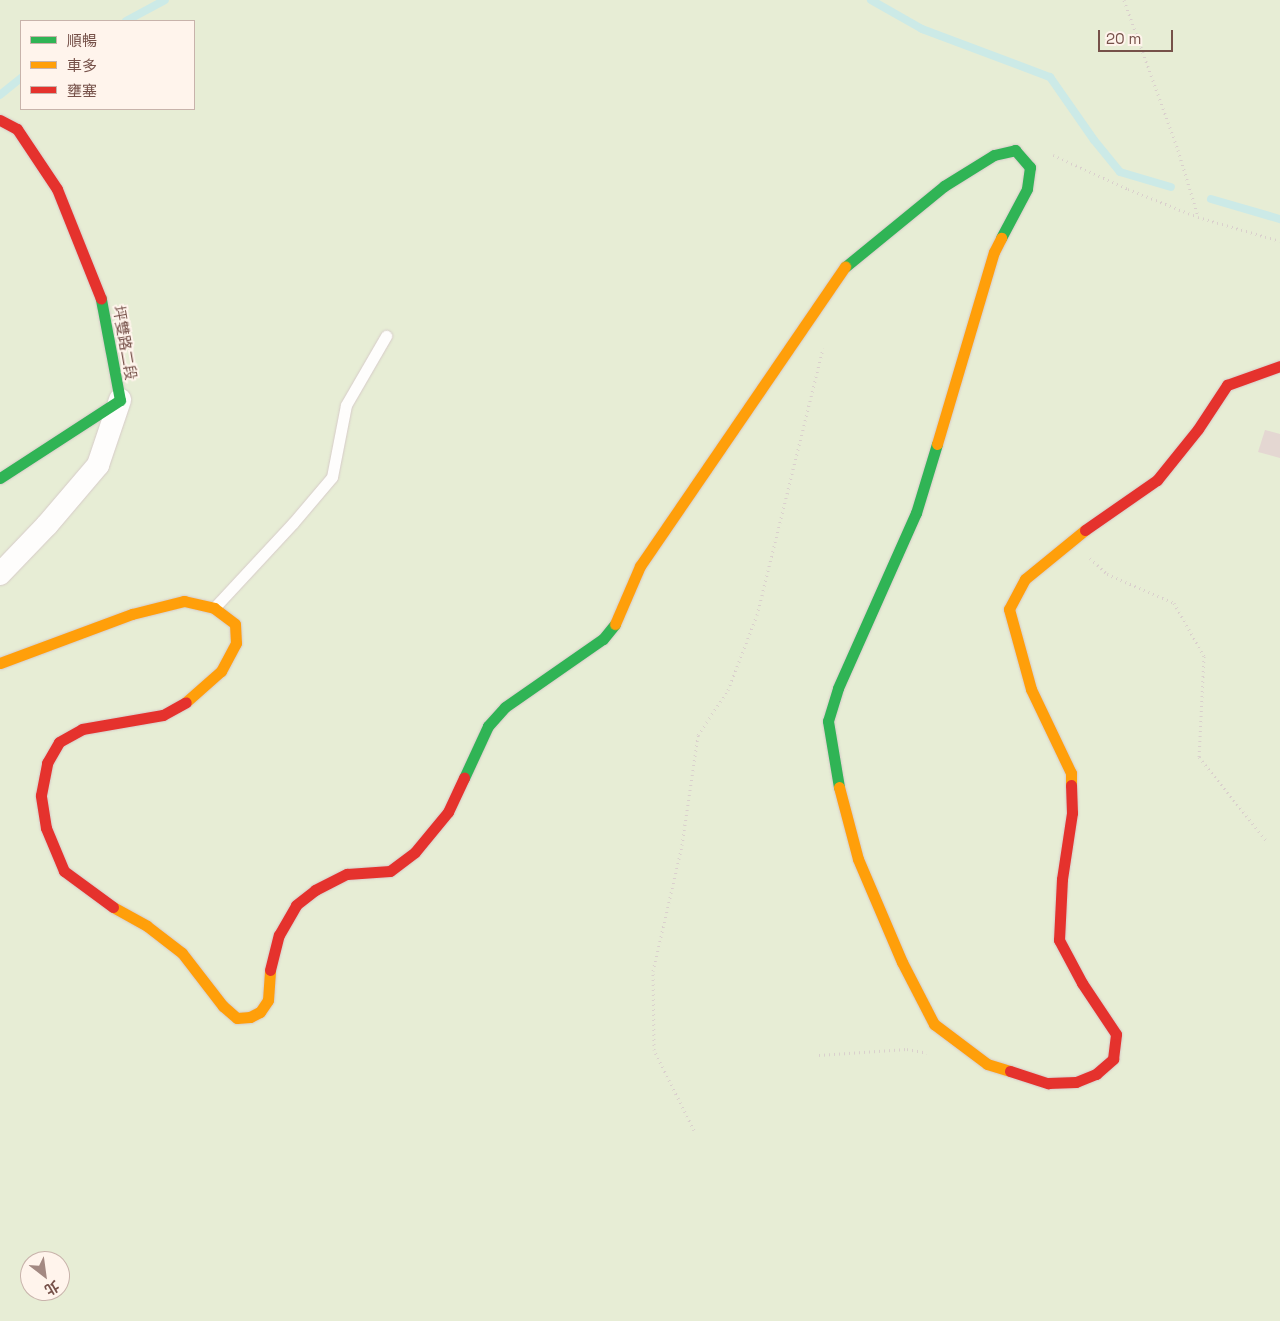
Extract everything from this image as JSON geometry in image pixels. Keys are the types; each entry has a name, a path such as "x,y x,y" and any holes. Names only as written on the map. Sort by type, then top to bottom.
{"street":[{"name":"坪雙路二段","path":"0,120 17,128 57,189 104,307 109,346 120,400 0,478"},
{"path":"0,663 132,614 184,601 214,608 235,624 236,643 221,671 184,704 163,715 82,729 60,742 47,763 41,795 46,828 64,871 102,901 147,926 182,954 223,1006 237,1018 250,1017 260,1012 268,1000 268,976 279,935 296,905 315,890 348,874 390,870 415,852 448,812 488,726 505,707 603,639 615,622 640,566 844,268 944,186 994,156 1015,150 1030,167 1027,189 994,252 916,513 838,688 828,721 838,785 858,859 902,962 934,1024 987,1064 1048,1084 1076,1082 1096,1074 1112,1059 1116,1034 1082,983 1059,940 1062,879 1072,812 1071,773 1031,690 1009,609 1026,579 1070,541 1157,480 1198,429 1227,385 1280,366"},
{"path":"0,574 98,465 120,400"}],"lane":[{"path":"214,608 293,524 332,477 346,404 386,336"}],"path":[{"path":"1124,0 1178,150 1198,217"},
{"path":"1030,167 1053,155 1128,189 1198,217 1280,241"},
{"path":"694,1130 654,1050 654,971 682,845 698,735 728,690 757,615 825,342"},
{"path":"1070,541 1107,574 1174,603 1204,656 1199,757 1266,840"},
{"path":"819,1055 907,1049 934,1054"}],"green space":[{"path":"0,0 1280,0 1280,1321 0,1321"}],"building":[{"path":"1265,430 1280,434 1280,458 1258,452"}],"waterway":[{"path":"128,20 165,0"},
{"path":"871,0 922,29 1050,77 1094,140 1120,172 1171,187"},
{"path":"0,95 20,79"},
{"path":"1211,199 1280,219"}],"traffic: fast":[{"path":"845,267 944,186 994,155 1015,150 1030,167 1027,189 1001,238"},
{"path":"0,478 120,400 101,299"},
{"path":"839,787 828,721 838,688 916,513 937,444"},
{"path":"464,778 488,726 505,707 603,639 615,624"}],"traffic: slow":[{"path":"937,444 994,252 1001,238"},
{"path":"615,624 640,566 845,267"},
{"path":"1071,785 1071,773 1031,689 1009,609 1025,579 1085,530"},
{"path":"0,663 132,614 184,601 214,608 235,624 236,643 221,671 186,702"},
{"path":"839,787 858,859 902,962 934,1024 987,1064 1010,1071"},
{"path":"113,907 147,926 182,953 223,1006 237,1018 250,1017 260,1012 268,1000 270,970"}],"traffic: jam":[{"path":"0,120 17,129 57,189 101,299"},
{"path":"1085,530 1157,480 1198,429 1227,385 1280,366"},
{"path":"113,907 64,871 46,828 41,795 47,763 59,742 82,729 163,715 186,702"},
{"path":"270,970 279,935 296,905 315,890 347,874 390,871 415,852 448,812 464,778"},
{"path":"1010,1071 1048,1083 1076,1082 1096,1074 1113,1059 1116,1034 1082,983 1059,940 1062,879 1072,813 1071,785"}]}
